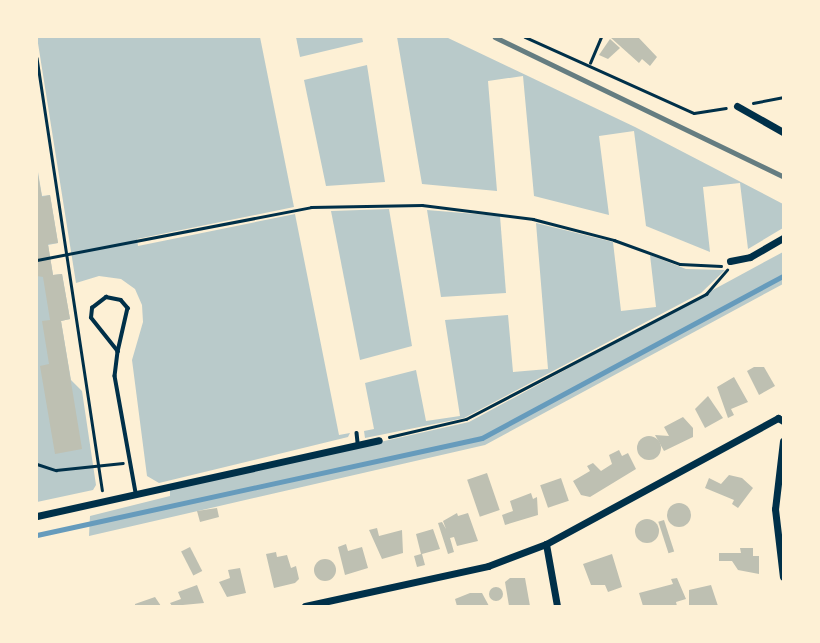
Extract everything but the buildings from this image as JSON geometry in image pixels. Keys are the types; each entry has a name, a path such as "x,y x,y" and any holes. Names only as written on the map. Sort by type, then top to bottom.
{"street":[{"path":"737,106 783,132"},
{"path":"730,261 750,257 783,238"},
{"path":"305,606 338,603 488,566 546,544 778,418 783,421"},
{"path":"37,516 379,440"},
{"path":"783,441 775,509 783,577"},
{"path":"546,544 558,606"}],"lane":[{"path":"118,352 90,318 92,308 106,297 121,300 128,308 115,376 136,493"},
{"path":"357,433 358,443"}],"path":[{"path":"525,37 694,113 783,97"},
{"path":"589,64 601,37"},
{"path":"37,58 104,500"},
{"path":"37,260 312,207 422,205 533,219 614,240 680,264 712,268 730,261"},
{"path":"379,440 466,419 706,294 719,284 730,261"},
{"path":"37,464 56,470 130,461"}],"shaded area":[{"path":"37,37 260,37 294,207 137,239 138,246 295,214 339,435 350,433 348,437 159,483 147,476 132,360 143,322 142,305 135,289 121,279 99,276 76,283"},
{"path":"296,37 362,37 363,42 300,57"},
{"path":"397,37 446,37 635,127 783,204 783,228 748,249 740,183 703,187 710,252 646,226 634,131 599,136 609,215 534,196 523,76 488,81 497,191 422,184"},
{"path":"367,65 385,182 326,186 304,80"},
{"path":"37,166 42,196 50,195 58,243 48,245 53,275 62,274 70,319 61,321 71,380 82,391 96,485 93,490 37,502"},
{"path":"389,209 412,346 360,360 331,211"},
{"path":"427,210 500,216 506,293 441,297"},
{"path":"536,223 613,242 621,311 656,307 650,255 686,269 725,270 701,293 464,418 365,438 364,431 374,429 365,383 416,370 426,421 460,416 445,320 508,315 513,372 548,369"},
{"path":"783,252 783,284 485,445 89,536 90,516 170,496 170,489 469,422"}],"waterway":[{"path":"37,535 482,438 783,276"}],"railway":[{"path":"495,37 783,176"}]}
